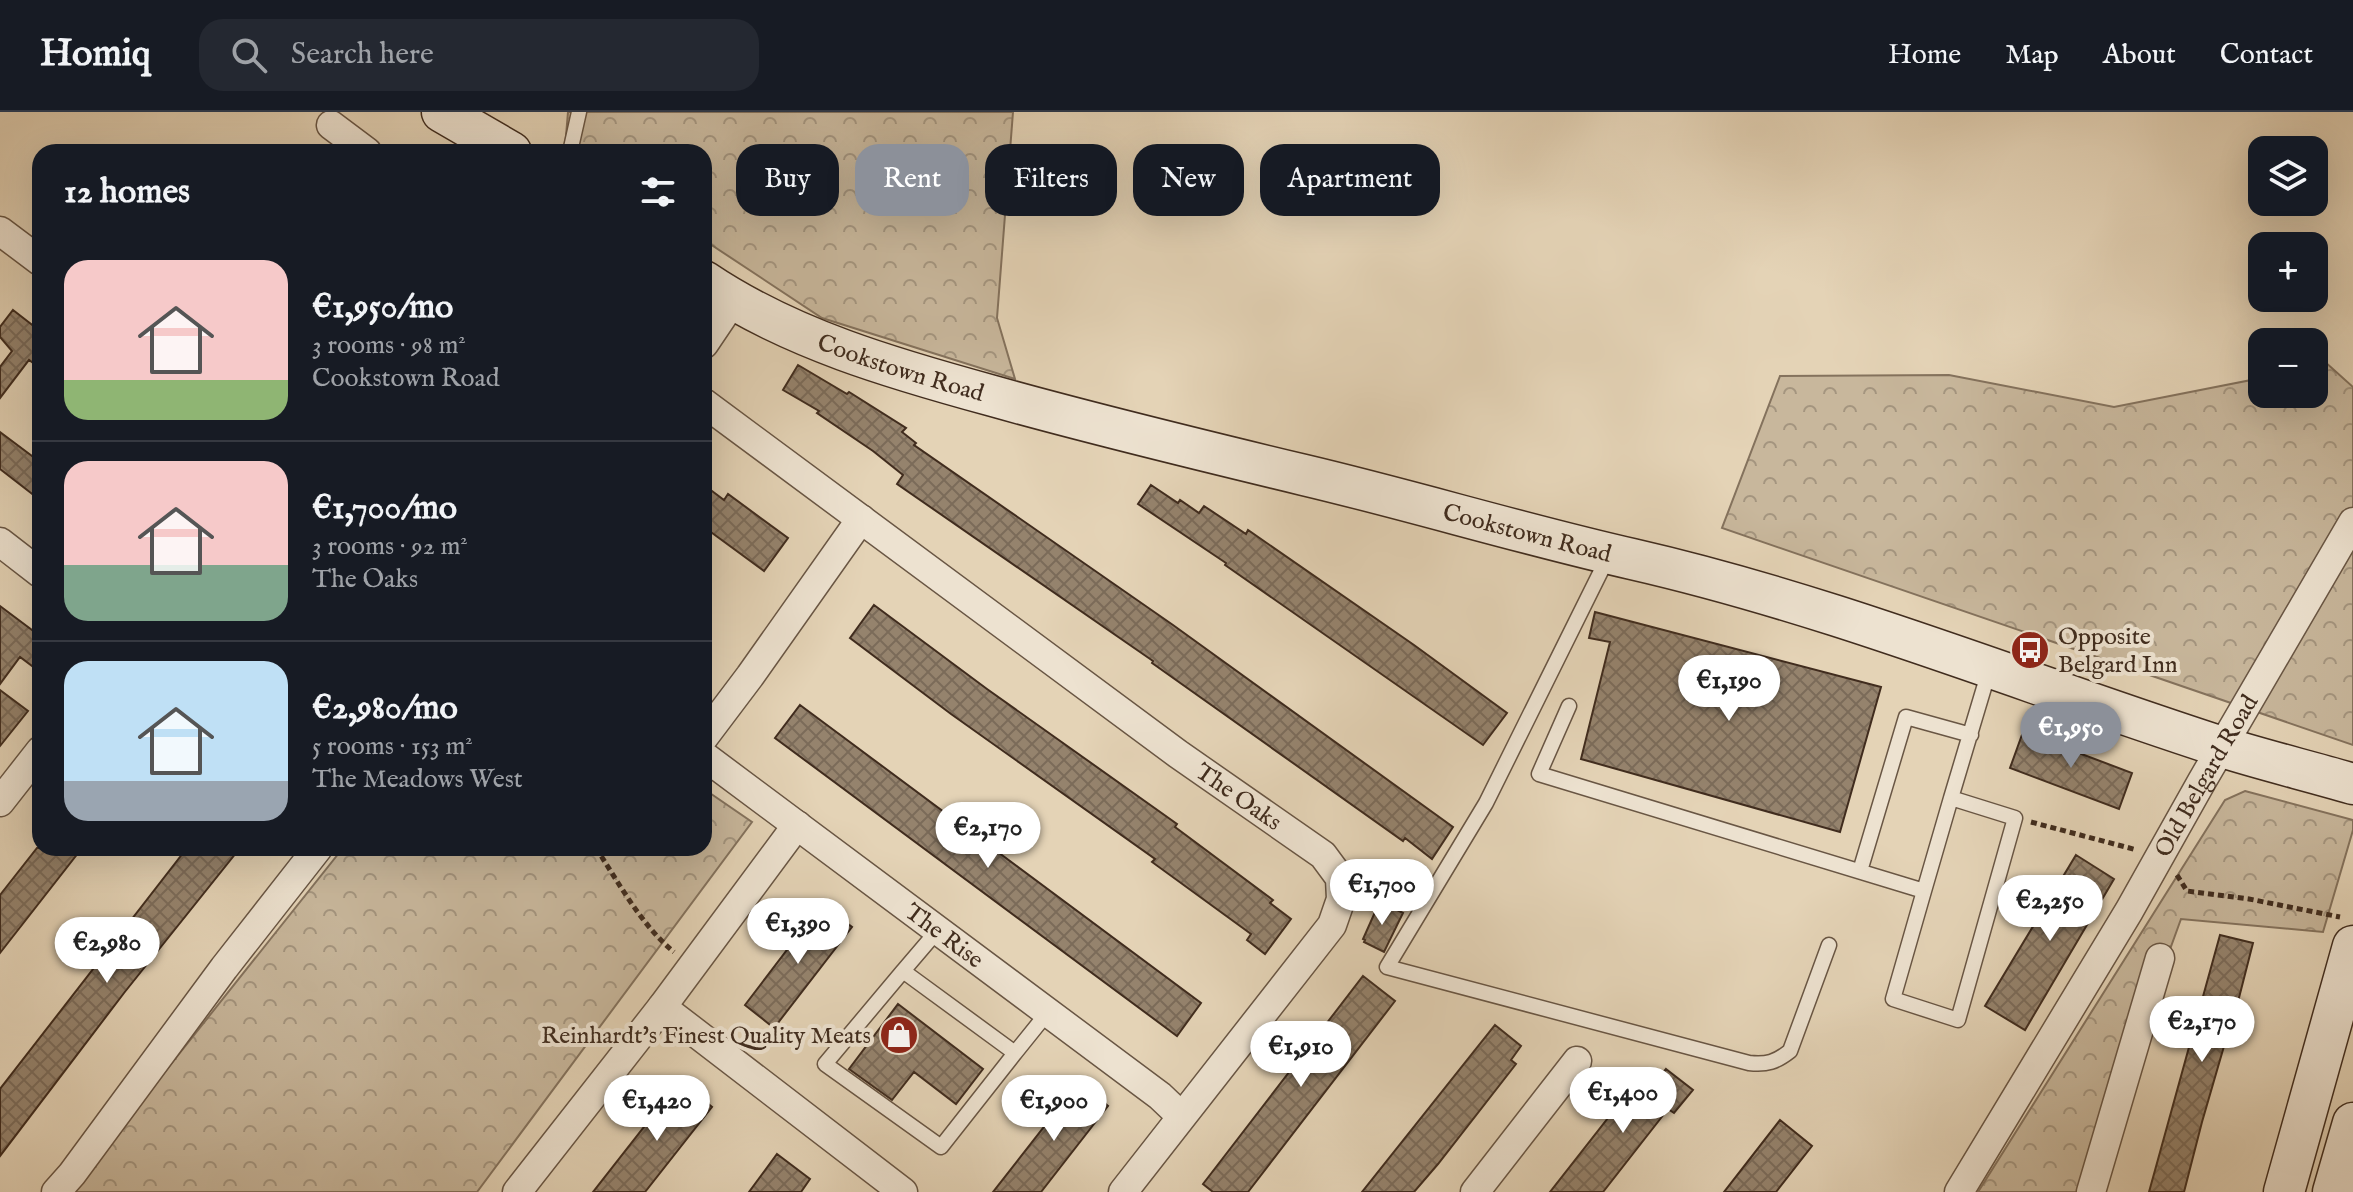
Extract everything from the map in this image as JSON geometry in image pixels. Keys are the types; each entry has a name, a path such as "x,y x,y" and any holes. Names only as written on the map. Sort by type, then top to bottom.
{"street":[{"path":"442,112 497,144"},
{"path":"331,125 356,144"},
{"path":"0,231 32,255"},
{"path":"712,314 718,291"},
{"name":"Cookstown Road","path":"718,291 823,343 916,375 1769,596 1990,667 2222,747 2353,784"},
{"name":"The Oaks","path":"712,409 1178,754 1323,855 1340,878 1341,899 1332,925 1123,1192"},
{"path":"712,726 861,519"},
{"name":"Old Belgard Road","path":"1959,1192 2144,887 2353,522"},
{"path":"0,542 32,567"},
{"path":"0,802 32,761"},
{"name":"The Rise","path":"712,762 1160,1096 1181,1116"},
{"path":"517,1192 662,1007 797,825"},
{"path":"56,1192 312,856"},
{"path":"2284,1192 2347,932"},
{"path":"2091,1192 2160,958"},
{"path":"662,1007 889,1188"},
{"path":"1475,1192 1577,1061"},
{"path":"2333,1192 2353,1123"}],"lane":[{"path":"572,144 579,112"},
{"path":"1609,555 1486,803 1387,967 1764,1065 1790,1051 1829,945"},
{"path":"1951,798 2015,818 1958,1020 1893,999 1951,798 1971,735 1990,667"},
{"path":"1569,706 1539,774 1924,891"},
{"path":"1860,871 1906,717 1971,735"},
{"path":"938,930 825,1064 941,1147 1048,1012"},
{"path":"903,971 1015,1053"}],"path":[{"path":"2015,818 2142,852"},
{"path":"601,856 639,913 662,942 677,955"},
{"path":"2177,874 2187,891 2276,904 2347,932"}],"green space":[{"path":"568,112 1013,112 1011,144 985,144 985,216 1005,216 997,318 1015,379 822,318 712,245 712,144 565,144"},
{"path":"2328,365 2353,387 2353,745 1722,528 1780,376 1949,375 2114,407 2248,381 2248,408 2328,408"},
{"path":"2245,791 2353,820 2353,830 2323,932 2181,919 2082,1192 1978,1192 2225,800"},
{"path":"712,794 752,822 477,1192 69,1192 337,856 712,856"}],"building":[{"path":"13,310 32,325 32,362 29,360 0,398 0,367 12,351 0,337 0,327"},
{"path":"798,365 906,428 902,432 916,443 914,445 1173,625 1453,827 1432,859 897,484 903,475 817,413 819,411 783,390"},
{"path":"0,432 32,456 32,494 0,469"},
{"path":"1151,485 1199,513 1204,506 1246,534 1248,530 1507,713 1483,745 1138,504"},
{"path":"712,491 724,500 728,494 788,538 764,571 712,533"},
{"path":"874,605 1177,824 1175,827 1273,900 1270,903 1291,919 1265,954 1247,940 1251,934 1152,862 1155,859 850,638"},
{"path":"0,606 32,630 32,666 20,657 0,684"},
{"path":"1595,612 1881,687 1840,832 1581,759 1610,642 1589,638"},
{"path":"0,690 28,711 0,746"},
{"path":"800,705 1201,1003 1177,1036 775,738"},
{"path":"2023,732 2132,773 2119,809 2010,768"},
{"path":"32,854 76,856 0,953 0,895"},
{"path":"2076,855 2114,879 2025,1030 1985,1006"},
{"path":"181,856 234,856 0,1156 0,1089"},
{"path":"1380,901 1403,913 1384,952 1363,939"},
{"path":"822,904 852,927 774,1028 745,1005"},
{"path":"2220,935 2253,943 2231,1029 2184,1192 2149,1192"},
{"path":"1363,976 1395,1001 1248,1192 1213,1192 1203,1184"},
{"path":"898,1004 983,1069 956,1104 914,1072 892,1100 849,1069"},
{"path":"1495,1025 1521,1046 1511,1060 1516,1064 1438,1164 1414,1192 1362,1192"},
{"path":"1666,1069 1693,1090 1674,1113 1668,1109 1603,1192 1550,1192 1630,1090 1636,1095 1650,1078 1655,1082"},
{"path":"680,1081 712,1107 645,1192 593,1192"},
{"path":"1079,1082 1108,1106 1041,1192 993,1192"},
{"path":"1780,1120 1812,1146 1776,1192 1724,1192"},
{"path":"777,1154 810,1179 801,1192 749,1192"}],"place":[{"name":"Opposite Belgard Inn","path":"2030,650"},
{"name":"Reinhardt's Finest Quality Meats","path":"899,1035"}]}
